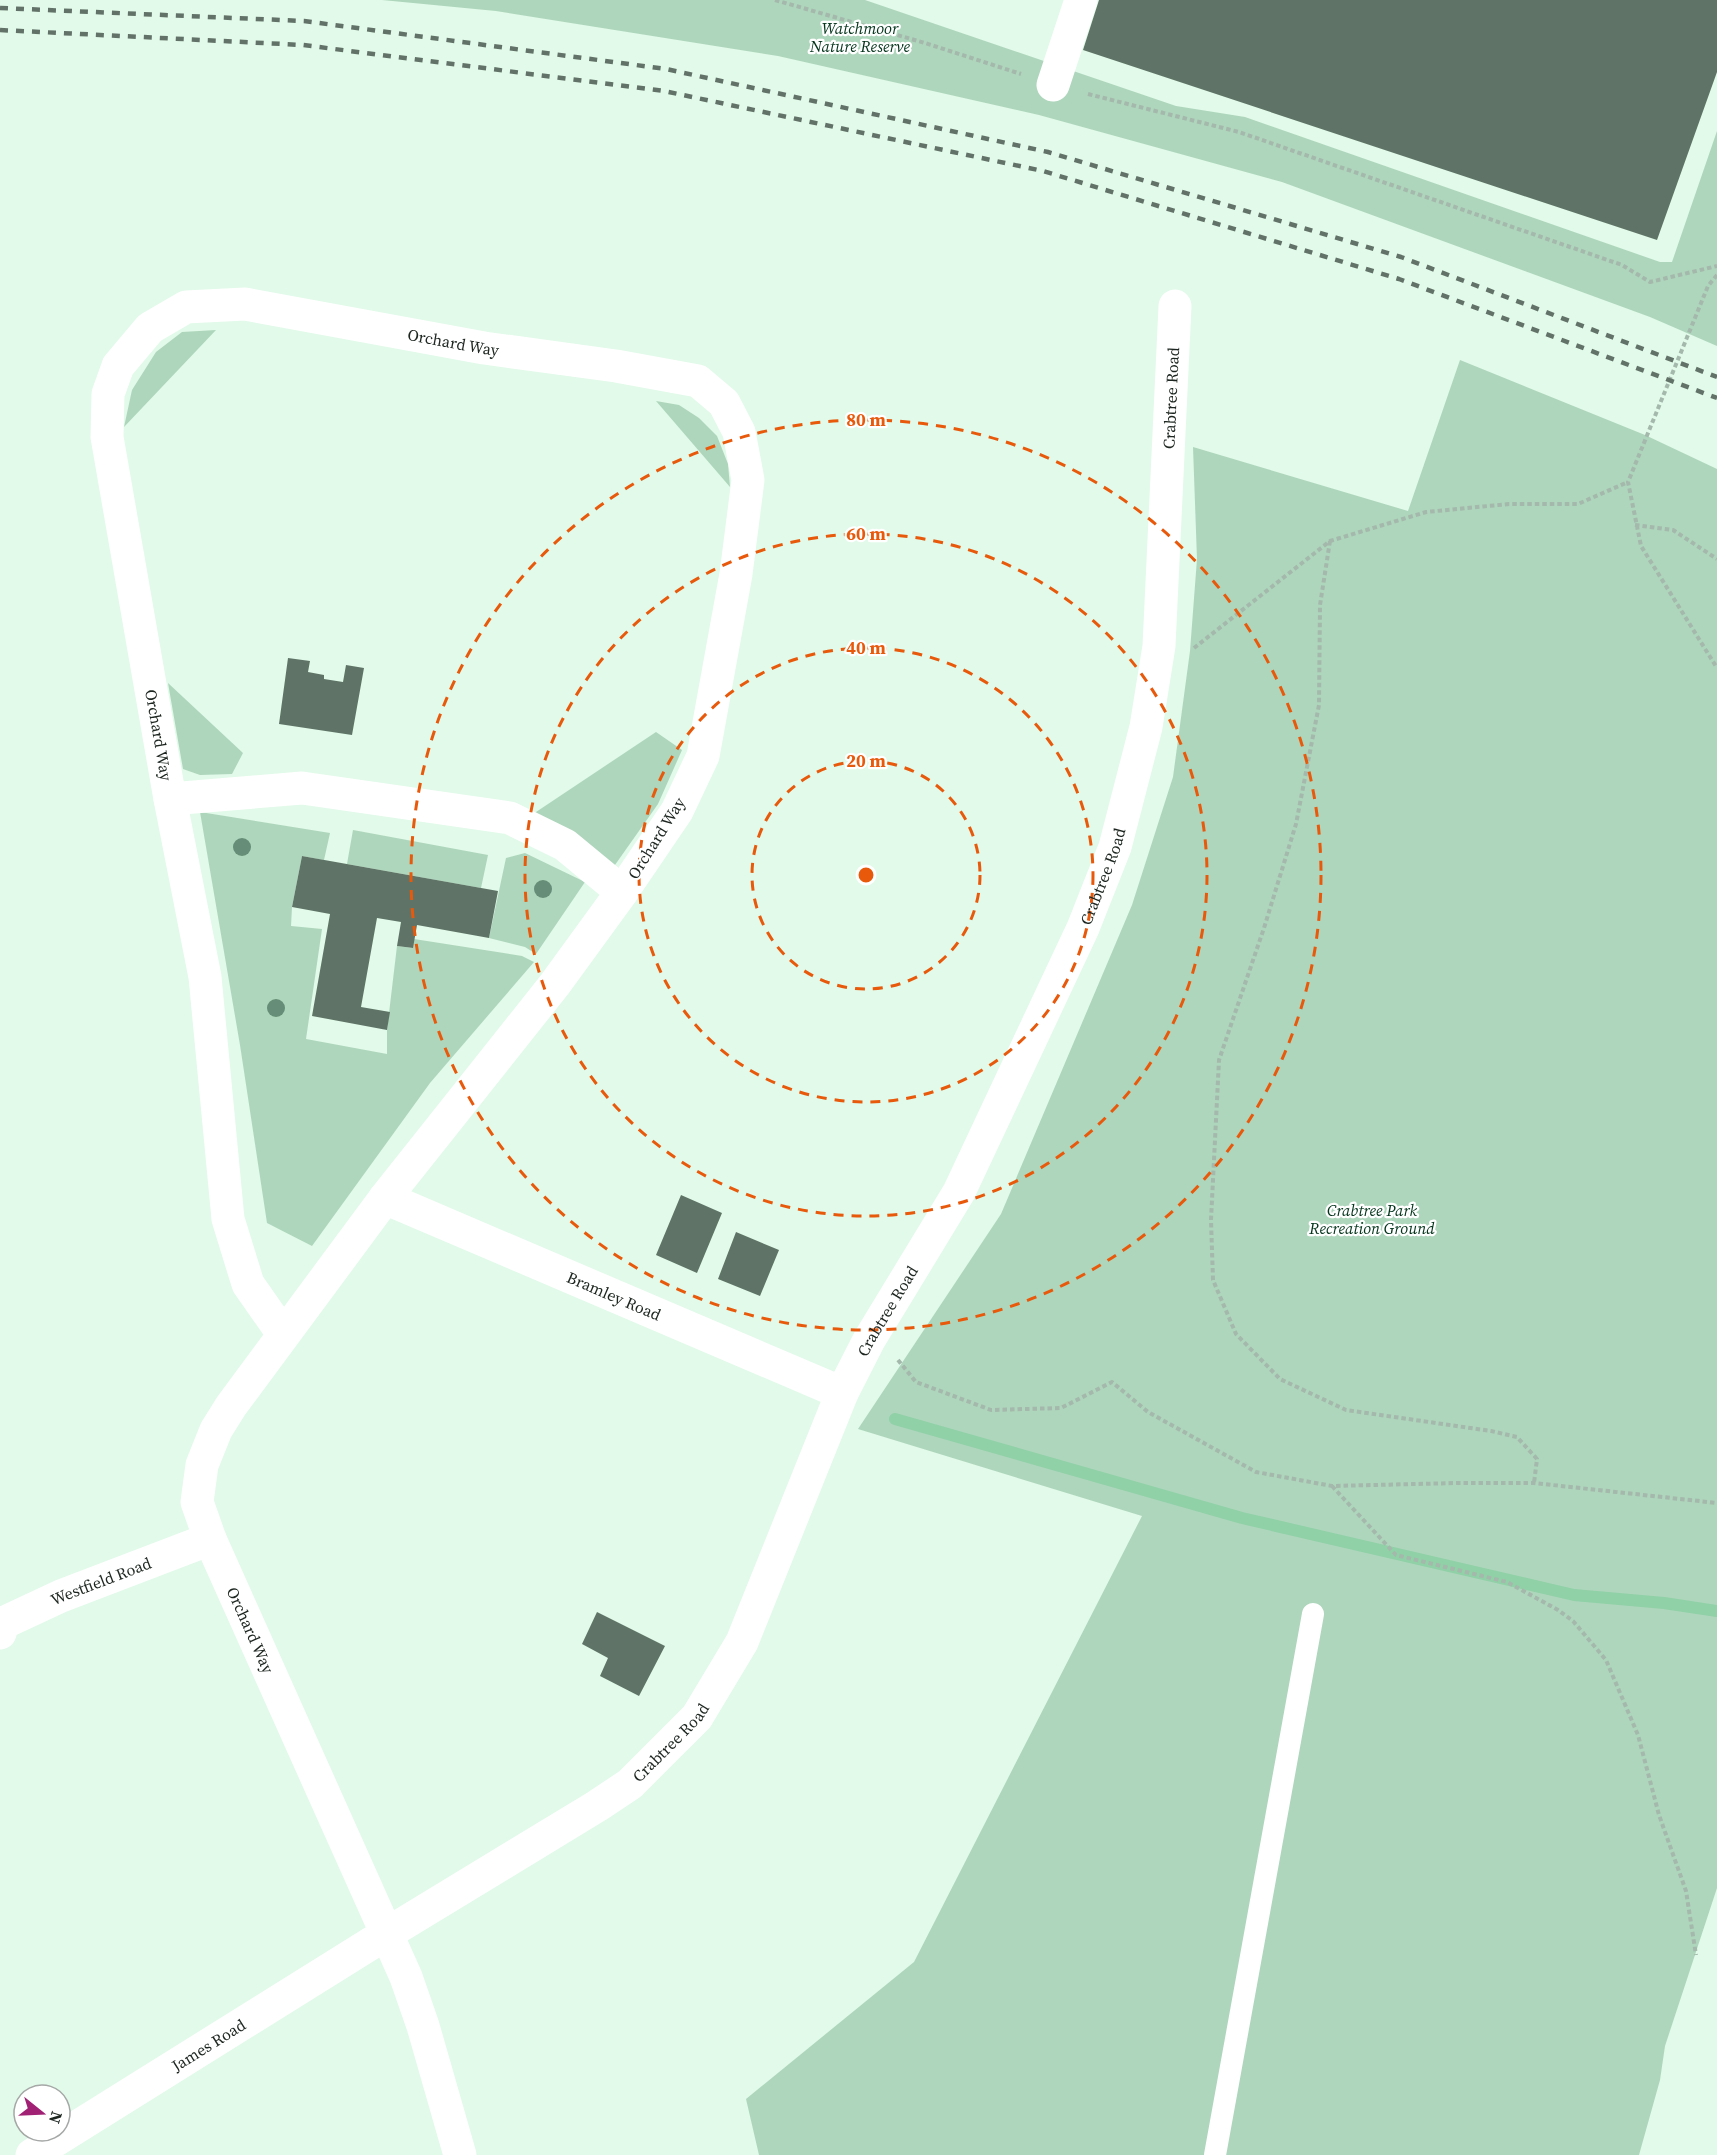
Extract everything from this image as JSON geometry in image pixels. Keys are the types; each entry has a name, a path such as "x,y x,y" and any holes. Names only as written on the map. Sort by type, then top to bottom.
{"street":[{"path":"1053,85 1081,0"},
{"name":"Orchard Way","path":"283,1334 249,1284 228,1219 205,976 170,799 107,436 108,394 118,366 150,328 186,307 246,304 484,348 616,366 698,381 723,403 739,432 748,480 736,574 703,756 677,811 622,892 555,984 385,1198 283,1334 216,1430 202,1465 197,1502 210,1539 387,1935"},
{"name":"Crabtree Road","path":"387,1935 630,1785 697,1717 742,1642 842,1393 869,1340 958,1192 1083,928 1115,847 1146,727 1159,646 1175,306"},
{"name":"Orchard Way","path":"170,799 302,788 510,818 565,845 622,892"},
{"name":"Bramley Road","path":"385,1198 842,1393"},
{"name":"Westfield Road","path":"1,1626 61,1596 210,1539"},
{"path":"387,1935 406,1977 423,2026 460,2155"},
{"name":"James Road","path":"32,2155 387,1935"}],"lane":[{"path":"1215,2155 1313,1614"}],"path":[{"path":"775,0 925,43 1053,85 1239,132 1622,265 1650,282 1717,266"},
{"path":"1717,275 1708,286 1628,482 1641,546 1717,668"},
{"path":"1159,646 1190,651 1330,541 1426,512 1509,504 1578,504 1628,482"},
{"path":"1635,525 1673,530 1717,559"},
{"path":"1330,541 1320,605 1319,705 1296,824 1264,928 1219,1060 1211,1209 1213,1280 1236,1334 1280,1380 1347,1410 1491,1431 1517,1437 1537,1459 1534,1483"},
{"path":"869,1340 902,1362 916,1382 991,1410 1060,1408 1112,1382 1148,1412 1256,1472 1332,1486 1534,1483 1717,1503"},
{"path":"1332,1486 1396,1555 1507,1582 1558,1610 1573,1621 1606,1660 1638,1735 1659,1815 1686,1891 1696,1955"}],"green space":[{"name":"Watchmoor Nature Reserve","path":"382,0 865,0 1176,106 1245,117 1660,262 1672,262 1717,131 1717,346 1650,317 1282,182 1039,115 778,56 496,11"},
{"path":"216,330 124,427 132,390 156,352 182,332"},
{"name":"Crabtree Park Recreation Ground","path":"1460,360 1645,435 1717,469 1717,1888 1665,2046 1660,2080 1639,2155 759,2155 746,2099 914,1962 1142,1516 858,1429 1001,1214 1132,905 1173,777 1190,651 1197,559 1193,447 1408,511"},
{"path":"656,401 679,405 699,418 717,436 728,464 730,487"},
{"path":"168,683 243,753 232,774 200,775 183,769"},
{"path":"656,732 682,750 658,804 610,872 530,816"},
{"path":"200,812 330,833 324,860 302,856 292,907 291,926 322,929 306,1039 387,1054 387,1030 397,946 412,948 414,939 522,956 534,962 430,1083 312,1246 267,1223 240,1045"},
{"path":"353,830 488,855 481,888 347,864"},
{"path":"525,853 585,882 536,954 525,947 489,938 506,858"}],"building":[{"path":"1099,0 1717,0 1717,72 1657,240 1083,50"},
{"path":"288,658 310,661 308,672 324,675 324,679 343,682 346,665 364,668 352,735 279,724"},
{"path":"302,856 498,891 489,938 417,925 413,948 397,946 401,922 377,918 361,1007 390,1012 387,1030 312,1016 330,914 292,907"},
{"path":"681,1195 722,1213 697,1273 656,1255"},
{"path":"736,1232 779,1250 760,1296 718,1279"},
{"path":"597,1612 665,1646 639,1696 600,1676 608,1658 582,1644"}],"waterway":[{"path":"895,1419 1242,1518 1574,1595 1664,1603 1717,1611"}],"railway":[{"path":"0,8 304,21 666,69 1048,152 1401,257 1717,377"},
{"path":"0,30 303,45 664,91 1043,171 1399,279 1717,398"}]}
